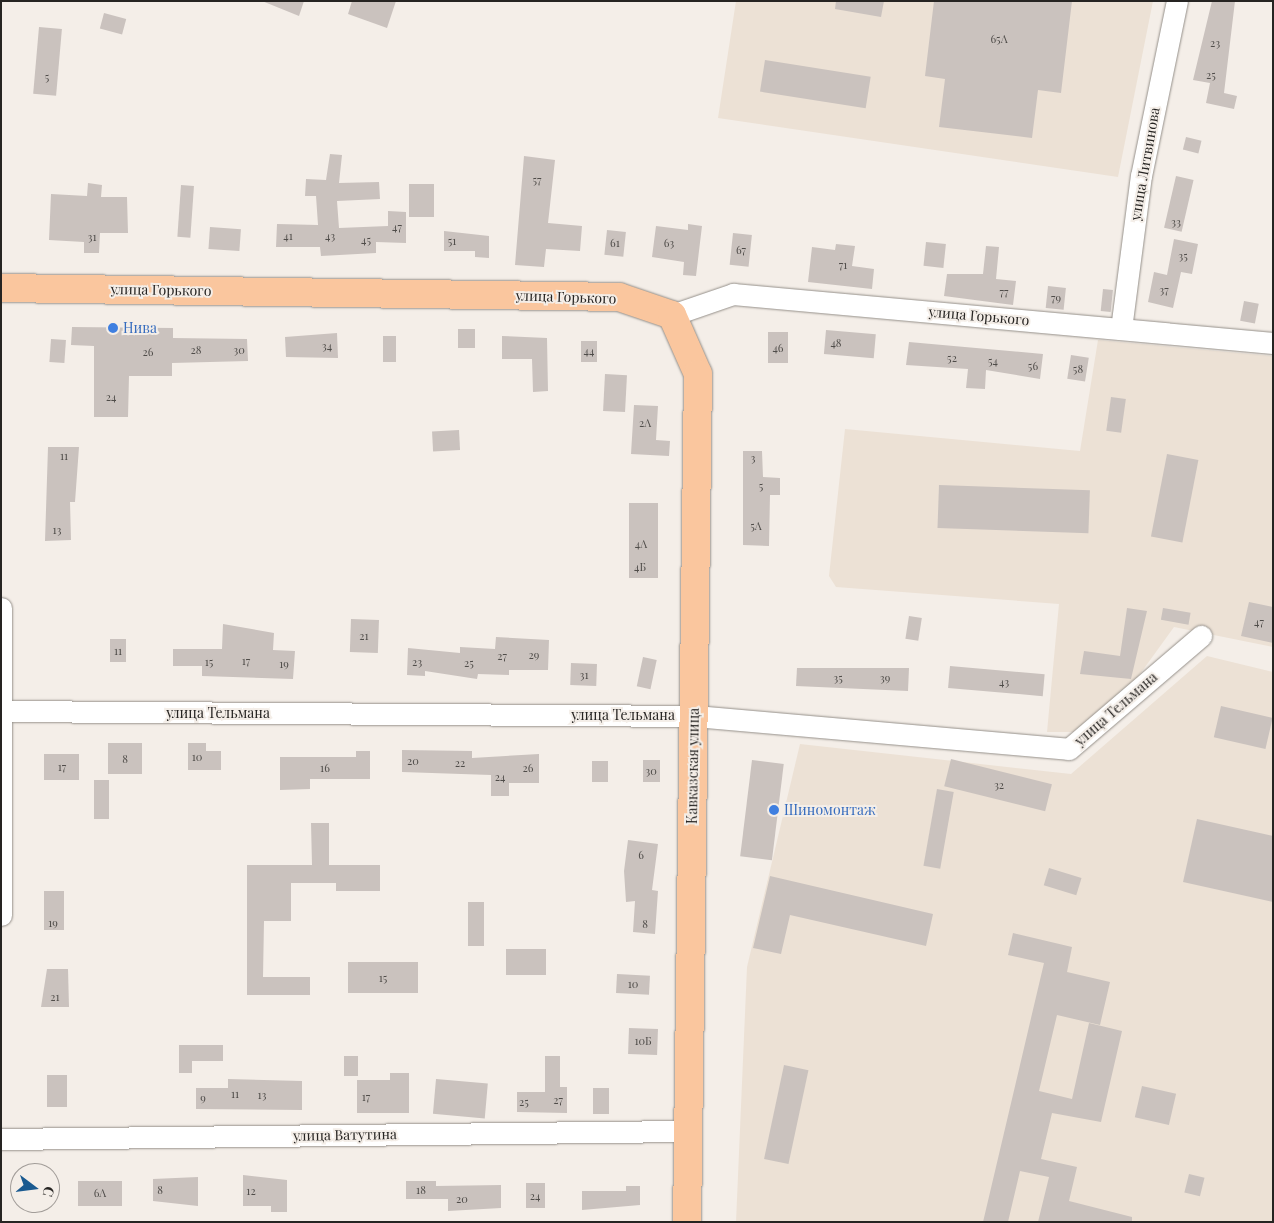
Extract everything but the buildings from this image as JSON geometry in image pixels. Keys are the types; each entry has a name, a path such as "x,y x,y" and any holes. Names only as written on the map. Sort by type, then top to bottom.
{"main road":[{"name":"улица Горького","path":"1,288 619,297 672,315"},
{"name":"Кавказская улица","path":"672,315 698,374 687,1222"}],"street":[{"name":"улица Литвинова","path":"1121,329 1141,176 1177,1"},
{"name":"улица Горького","path":"672,315 733,294 1273,343"},
{"path":"1,608 1,915"},
{"name":"улица Тельмана","path":"2,712 694,716 1069,749 1201,636"},
{"name":"улица Ватутина","path":"1,1139 689,1130"}],"shaded area":[{"path":"736,1 1153,1 1118,177 718,118"},
{"path":"1098,340 1273,356 1273,647 1174,627 1127,692 1076,732 1047,732 1059,604 836,587 829,576 845,429 1080,451"},
{"path":"1207,656 1273,672 1273,1222 736,1222 747,967 800,744 1071,774"}],"place":[{"name":"Нива","path":"113,328"},
{"name":"Шиномонтаж","path":"774,810"}]}
